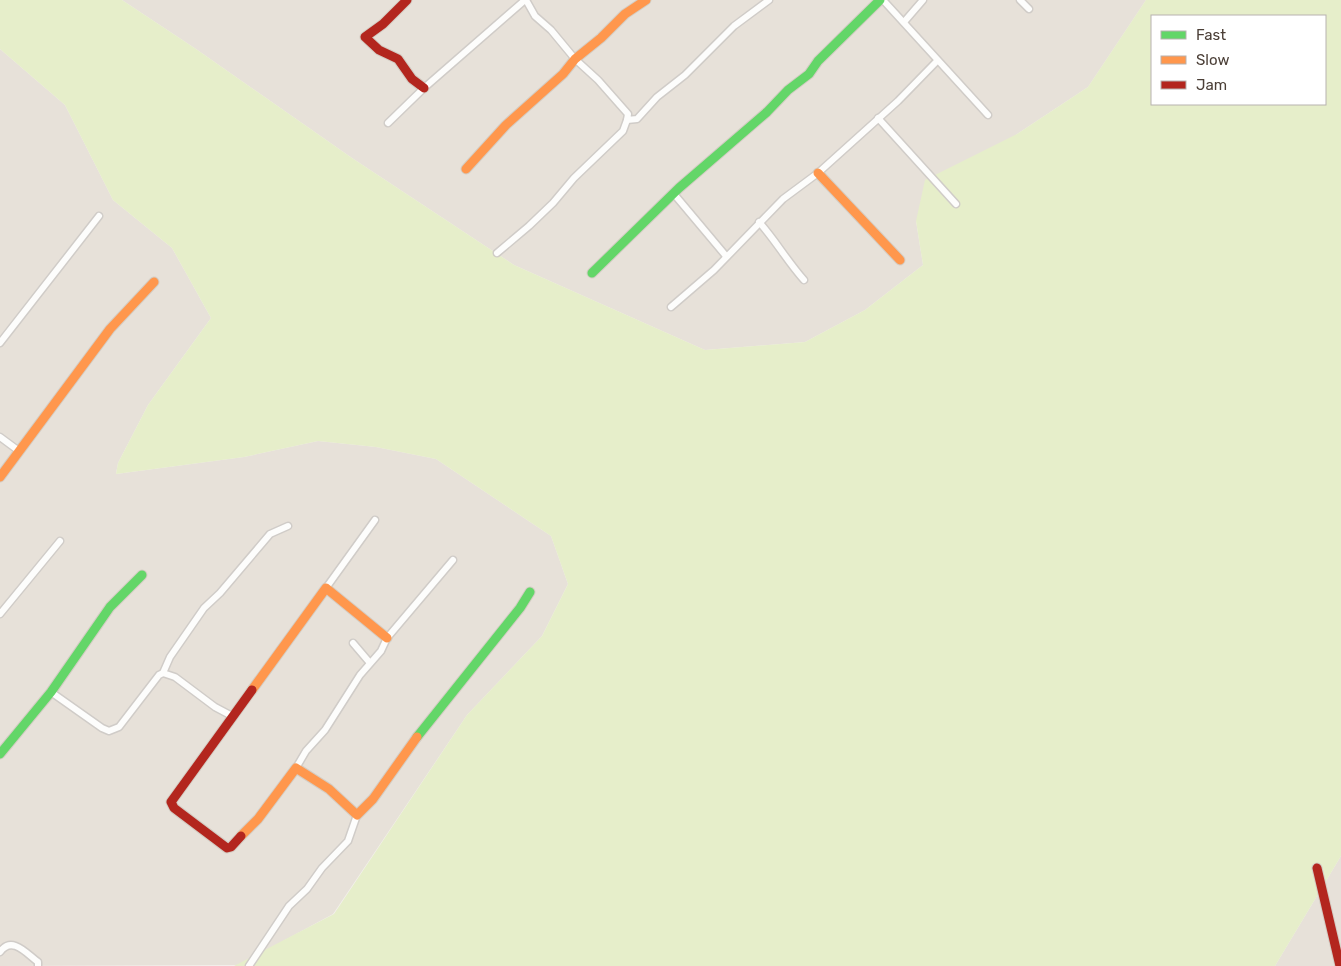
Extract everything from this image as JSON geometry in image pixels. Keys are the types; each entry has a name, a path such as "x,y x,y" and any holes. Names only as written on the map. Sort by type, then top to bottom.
{"street":[{"path":"407,0 383,24 365,37 379,50 398,59 412,79 424,88"},
{"path":"388,123 424,88 525,0 530,10 551,30 575,59 598,80 628,114 628,120 623,131 574,178 553,203 497,253"},
{"path":"466,169 506,126 563,74 575,59 601,38 625,14 646,0"},
{"path":"628,120 637,118 657,97 685,75 734,26 769,0"},
{"path":"592,273 622,242 674,194 808,74 818,61 881,0 904,22 937,61 988,115"},
{"path":"904,22 923,0"},
{"path":"1020,0 1029,9"},
{"path":"671,307 714,270 759,222 800,184 818,173 898,101 937,61"},
{"path":"878,118 956,204"},
{"path":"818,173 900,260"},
{"path":"674,194 726,256"},
{"path":"0,343 98,216"},
{"path":"759,222 776,242 785,259 804,280"},
{"path":"0,477 110,329 154,282"},
{"path":"0,437 19,451"},
{"path":"375,520 282,652 232,716 208,752 174,794 171,802 174,808 226,848 231,848 258,819 296,768 306,750 329,725 347,695 381,651 387,638 453,560"},
{"path":"51,692 109,731 118,727 159,675 163,673 170,657 204,608 220,593 270,534 288,526"},
{"path":"0,614 60,541"},
{"path":"0,754 51,692 67,666 110,607 142,575"},
{"path":"326,588 387,638"},
{"path":"249,966 289,906 307,889 322,868 348,841 357,815 373,799 423,730 449,700 530,592"},
{"path":"353,643 370,663"},
{"path":"163,673 175,677 215,707 232,716"},
{"path":"296,768 329,790 357,815"},
{"path":"1317,868 1340,966"},
{"path":"0,952 9,944 15,945 38,962 38,966"}],"shaded area":[{"path":"122,0 1146,0 1088,87 1017,134 916,221 923,265 865,310 805,342 705,350 514,265 352,158 196,49"},
{"path":"0,49 65,105 113,200 172,248 211,318 148,405 118,463 116,474 244,457 318,441 376,447 436,459 551,536 568,584 542,636 467,715 333,914 239,965 0,966"},
{"path":"1341,856 1341,966 1275,966"}],"green space":[{"path":"0,0 122,0 196,49 352,158 514,265 705,350 805,342 865,310 923,265 916,221 925,180 1017,134 1088,87 1146,0 1341,0 1341,856 1275,966 234,966 334,914 467,715 542,636 568,584 551,536 436,459 376,447 318,441 244,457 116,474 118,463 148,405 211,318 172,248 113,200 65,105 0,49"}],"traffic: fast":[{"path":"592,273 679,188 767,112 788,90 809,74 818,61 880,0"},
{"path":"0,754 51,692 110,607 142,575"},
{"path":"417,737 520,608 530,592"}],"traffic: slow":[{"path":"466,169 506,125 563,74 575,59 601,38 625,14 646,0"},
{"path":"818,173 900,260"},
{"path":"0,477 110,329 154,282"},
{"path":"252,690 326,588 387,638"},
{"path":"241,836 258,819 296,768 329,789 357,815 373,799 417,737"}],"traffic: jam":[{"path":"407,0 383,24 365,37 379,50 398,59 412,79 424,88"},
{"path":"241,836 231,847 227,848 174,808 171,802 252,690"},
{"path":"1317,868 1340,966"}]}
